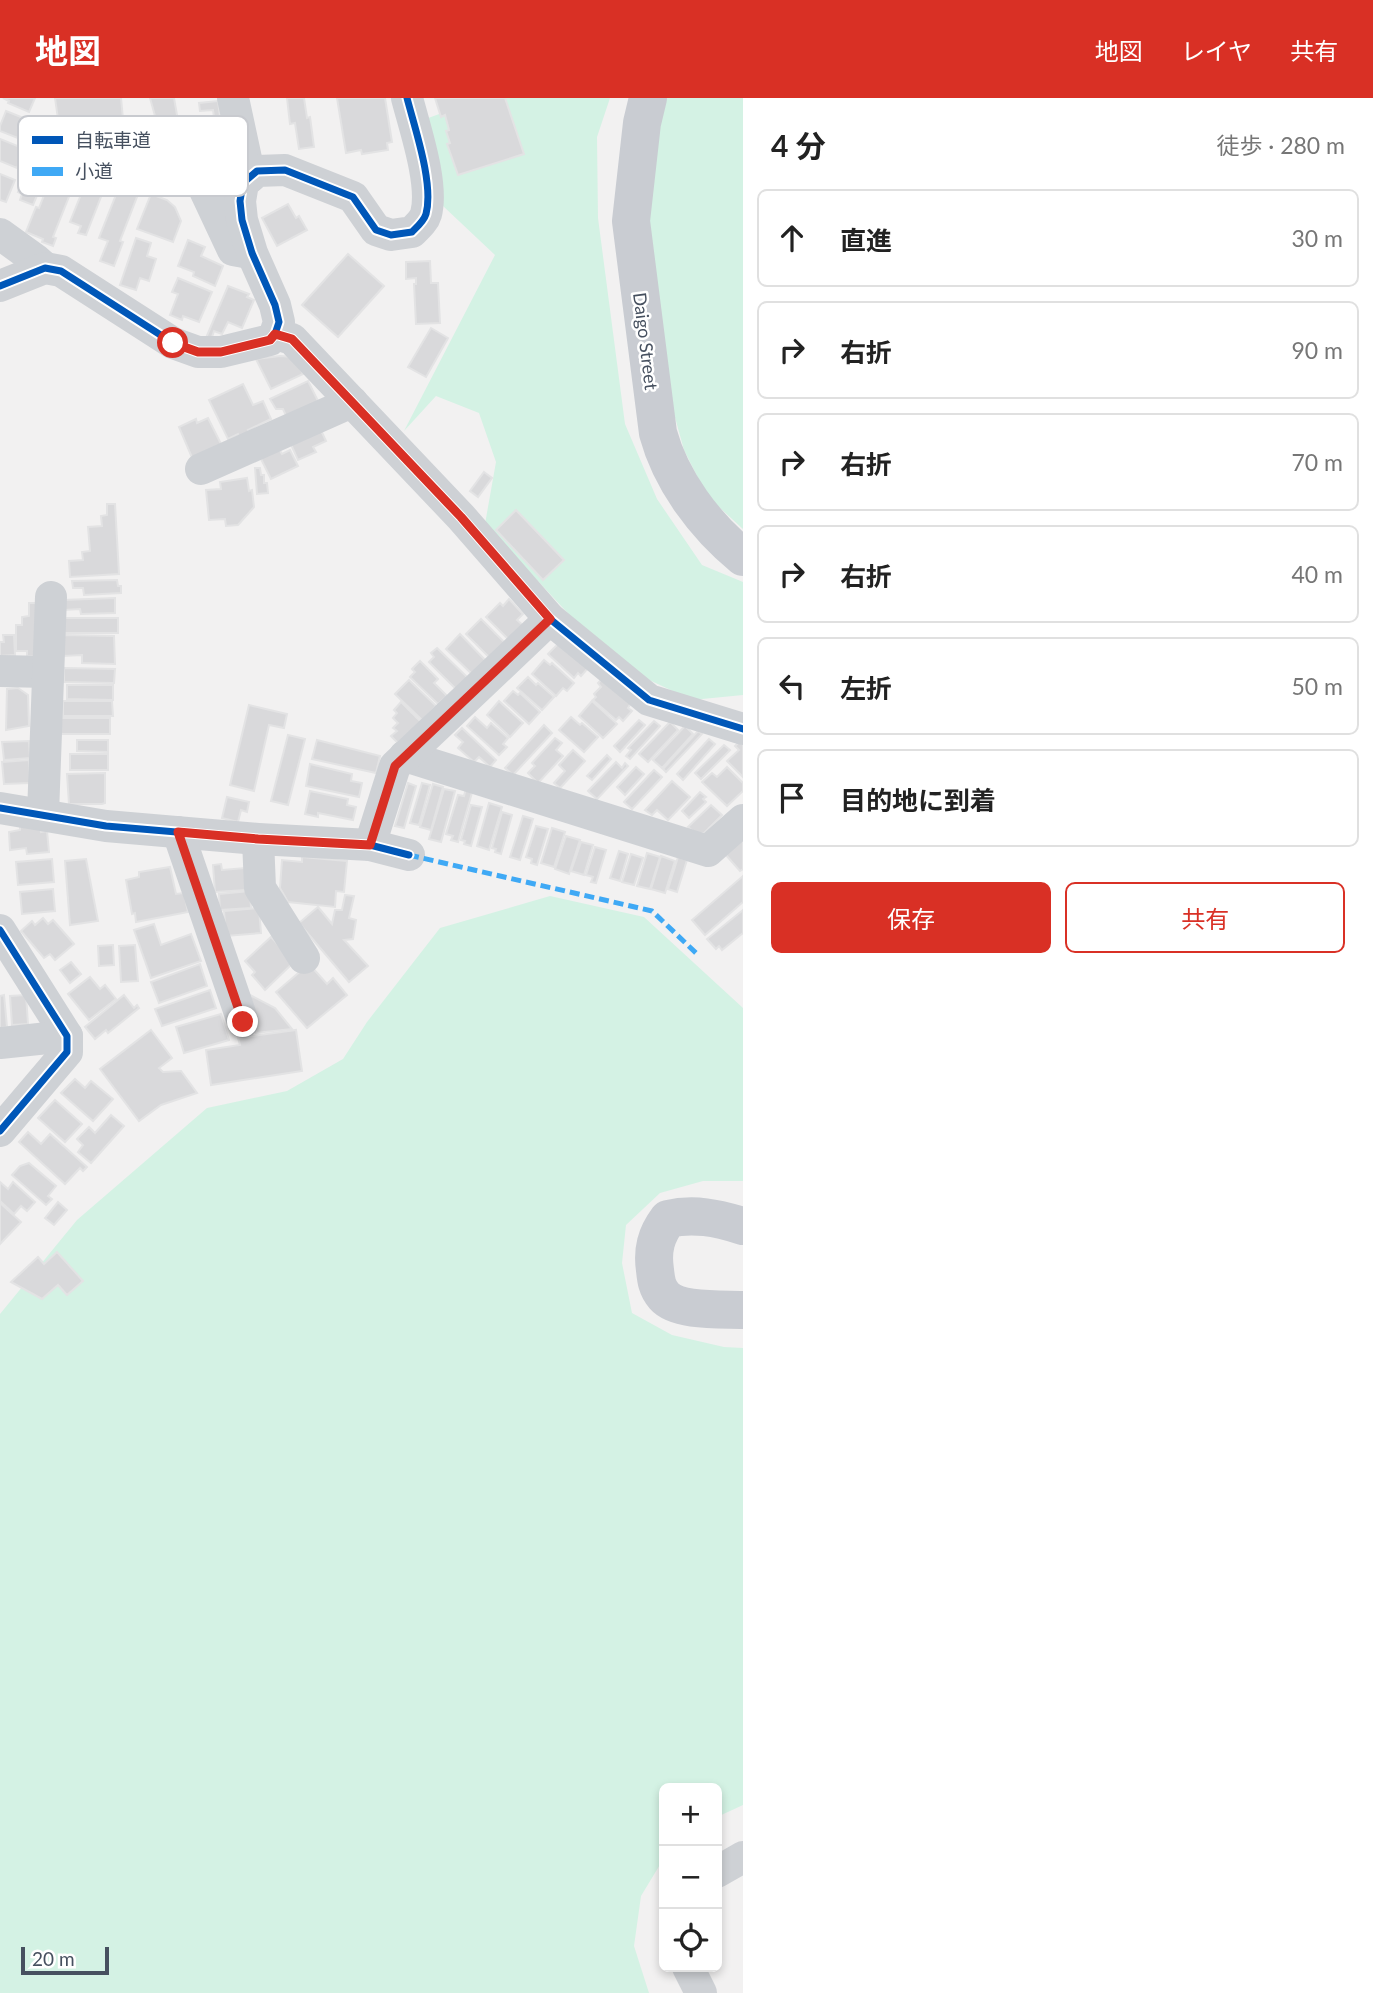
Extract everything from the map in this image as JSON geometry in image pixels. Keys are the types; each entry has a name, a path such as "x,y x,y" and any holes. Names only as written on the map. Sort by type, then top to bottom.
{"main road":[{"name":"Daigo Street","path":"648,98 642,123 631,221 658,433 664,453 686,494 721,539 743,557"},
{"path":"743,1226 708,1216 668,1219 659,1231 653,1260 658,1288 666,1298 682,1305 709,1310 743,1310"}],"street":[{"path":"233,98 237,116"},
{"path":"248,168 250,177 257,171 285,170 353,197 376,230 391,235 412,232 425,216 428,193 407,98"},
{"path":"208,196 233,250 252,253"},
{"path":"0,234 45,268 61,271 173,343 198,352 221,352 270,340 279,322 242,220 241,196"},
{"path":"0,286 45,268"},
{"path":"275,334 292,339 461,517 550,619 649,700 743,729"},
{"path":"201,469 352,402"},
{"path":"43,814 51,597"},
{"path":"370,845 395,766 550,619"},
{"path":"0,671 48,672"},
{"path":"405,755 708,851 743,820"},
{"path":"0,808 106,826 370,845 409,855"},
{"path":"178,832 243,1022"},
{"path":"258,839 260,888 304,958"},
{"path":"0,930 67,1036 67,1052 0,1131"},
{"path":"0,1044 67,1036"},
{"path":"722,1869 743,1857"},
{"path":"690,1972 701,1993"}],"green space":[{"path":"504,98 610,98 597,137 598,218 625,424 657,499 702,565 743,582 743,695 692,700 615,664 485,524 496,462 479,413 436,396 404,431 495,255 443,206 420,121 453,109"},
{"path":"659,98 743,98 743,529 707,496 684,450 665,381 641,227"},
{"path":"550,896 644,917 743,1008 743,1181 703,1181 660,1193 626,1225 622,1263 632,1313 672,1335 724,1347 743,1348 743,1805 722,1815 722,1783 659,1783 659,1866 641,1896 634,1946 649,1993 0,1993 0,1314 77,1220 207,1108 287,1091 343,1059 367,1022 440,928"}],"building":[{"path":"3,98 35,98 29,112"},
{"path":"55,98 121,98 123,116 58,116"},
{"path":"150,98 174,98 177,116 155,116"},
{"path":"287,98 304,98 314,147 299,149 295,123 290,124"},
{"path":"337,98 385,98 392,142 387,143 388,150 362,154 361,150 346,153"},
{"path":"435,98 505,98 524,154 458,175 447,144 450,143 445,115 441,117"},
{"path":"218,101 220,116 214,116 213,110 200,111 199,103"},
{"path":"6,111 18,116 18,138 0,131"},
{"path":"0,139 18,146 17,168 0,161"},
{"path":"0,174 15,180 6,202 0,200"},
{"path":"21,196 37,196 33,205 20,200"},
{"path":"44,196 69,196 53,237 56,238 53,246 26,232 36,207 39,208"},
{"path":"80,196 101,196 86,235 78,233 81,226 70,222"},
{"path":"116,196 137,196 120,241 123,242 114,266 100,261 108,241 99,238"},
{"path":"150,196 167,200 175,207 181,221 173,242 137,229"},
{"path":"288,204 307,230 277,246 262,218"},
{"path":"136,238 151,243 147,256 156,259 149,281 140,278 136,290 120,285"},
{"path":"188,240 205,247 201,256 223,266 215,286 193,276 194,272 178,266"},
{"path":"348,254 384,286 338,337 302,305"},
{"path":"430,261 431,283 438,283 440,323 416,324 416,278 406,279 406,262"},
{"path":"178,278 212,292 199,322 170,315 178,294 172,292"},
{"path":"228,286 249,294 247,297 254,300 242,328 228,322 222,334 214,331 211,340 206,338"},
{"path":"431,328 448,338 426,377 408,367"},
{"path":"295,357 303,374 271,389 256,359"},
{"path":"308,381 320,405 288,420 283,409 276,409 270,399"},
{"path":"243,384 253,405 263,401 271,419 248,430 252,437 242,441 238,434 228,439 209,400"},
{"path":"208,418 222,446 193,460 179,427 196,419 197,423"},
{"path":"319,426 326,441 313,447 316,452 298,460 289,440"},
{"path":"279,449 282,454 290,450 298,466 271,479 260,457"},
{"path":"255,468 260,468 261,475 264,475 268,493 257,494"},
{"path":"484,472 492,478 478,497 470,491"},
{"path":"247,478 254,507 238,525 226,526 225,519 209,520 206,490 221,489 220,482"},
{"path":"107,504 115,504 119,574 70,577 69,561 83,560 82,552 90,551 88,527 102,526 101,516 107,515"},
{"path":"516,510 564,560 543,580 496,530"},
{"path":"117,580 121,593 84,595 83,588 73,588 72,581"},
{"path":"115,598 115,613 81,614 80,609 64,610 63,600"},
{"path":"509,599 523,614 517,620 525,627 511,642 486,617 500,603 503,606"},
{"path":"29,603 37,603 38,656 27,656 27,651 16,651 16,625 22,625 22,617 29,616"},
{"path":"63,618 118,618 118,633 63,633"},
{"path":"481,619 506,644 491,659 466,634"},
{"path":"460,634 487,662 473,675 446,649"},
{"path":"3,635 14,635 15,655 0,656"},
{"path":"63,635 114,636 115,664 82,663 82,655 63,656"},
{"path":"558,644 590,666 581,676 578,673 574,678 548,654"},
{"path":"437,648 469,679 457,690 429,662 434,657 431,653"},
{"path":"544,660 550,665 552,663 574,683 567,691 563,688 556,696 532,674"},
{"path":"420,661 438,679 434,683 447,696 438,704 410,677 415,672 412,669"},
{"path":"64,668 115,669 114,683 64,682"},
{"path":"528,677 554,697 542,710 517,688"},
{"path":"603,678 631,703 628,708 632,711 623,721 619,717 616,720 593,700 596,697 594,694 601,687 598,683"},
{"path":"409,680 436,706 422,720 395,694"},
{"path":"67,685 113,685 113,700 67,699"},
{"path":"18,688 28,695 29,726 6,730 7,689"},
{"path":"513,691 518,695 520,693 540,712 529,724 504,701"},
{"path":"63,701 112,701 113,716 63,716"},
{"path":"499,701 523,723 510,737 487,715"},
{"path":"592,701 617,724 603,738 579,716"},
{"path":"401,702 423,724 401,746 391,736 397,731 393,728 398,723 393,718 397,713 394,710"},
{"path":"249,705 287,714 284,728 269,725 254,791 230,785"},
{"path":"475,717 487,728 491,723 508,738 503,744 507,747 499,755 467,726"},
{"path":"571,717 598,737 584,752 559,730"},
{"path":"61,718 110,718 110,734 60,734"},
{"path":"639,720 645,725 620,752 614,746"},
{"path":"654,721 660,726 630,759 626,756 631,750 628,748"},
{"path":"670,722 678,730 648,762 639,754"},
{"path":"544,725 552,733 513,775 505,768"},
{"path":"685,726 693,734 662,768 653,760"},
{"path":"462,728 496,760 490,767 479,757 474,762 458,748 463,742 455,735"},
{"path":"698,731 702,734 666,772 663,769"},
{"path":"288,735 305,739 288,805 271,801"},
{"path":"555,738 562,743 556,750 563,756 538,783 528,773 535,766 532,763"},
{"path":"709,739 715,744 683,780 677,774"},
{"path":"77,740 108,740 108,752 77,751"},
{"path":"317,740 380,756 376,773 312,759"},
{"path":"29,741 30,758 4,760 2,742"},
{"path":"740,741 743,744 743,777 727,761 739,750 735,746"},
{"path":"724,745 730,750 701,779 695,773"},
{"path":"573,750 585,761 560,788 554,783 565,771 559,765"},
{"path":"70,754 108,754 108,770 70,770"},
{"path":"607,755 611,759 592,780 587,776"},
{"path":"29,760 30,783 4,784 2,762"},
{"path":"616,762 622,768 625,763 628,766 597,799 588,791"},
{"path":"310,764 352,774 351,781 362,783 359,797 306,786"},
{"path":"636,767 644,774 625,795 617,787"},
{"path":"727,767 743,783 743,791 727,806 702,782 712,773 717,777"},
{"path":"654,770 662,777 632,809 624,802"},
{"path":"105,773 105,803 69,804 67,774"},
{"path":"672,781 690,797 668,820 657,810 652,815 645,810"},
{"path":"408,783 416,786 404,828 395,826"},
{"path":"422,783 430,785 419,825 410,823"},
{"path":"433,784 443,787 431,830 420,827"},
{"path":"466,788 473,789 458,842 451,840 453,836 446,834 458,795 464,796"},
{"path":"444,789 455,791 441,842 429,839"},
{"path":"310,791 348,799 347,805 356,807 353,820 318,813 318,817 305,814"},
{"path":"700,792 706,797 703,799 706,802 689,818 682,811"},
{"path":"227,797 249,802 247,812 241,810 238,822 222,818"},
{"path":"489,803 502,807 489,850 477,846"},
{"path":"471,805 482,807 471,846 461,840"},
{"path":"711,805 722,815 704,833 695,833 688,827"},
{"path":"502,812 512,815 501,854 492,848"},
{"path":"523,816 533,819 520,860 510,857"},
{"path":"20,826 40,827 41,832 47,831 49,852 27,854 26,848 10,850 9,832 20,830"},
{"path":"536,826 548,829 537,865 526,857"},
{"path":"552,828 565,832 554,867 541,863"},
{"path":"566,836 580,840 569,874 555,869"},
{"path":"743,839 743,869 740,871 725,854"},
{"path":"581,842 593,845 584,875 571,871"},
{"path":"595,847 606,850 596,883 591,882 593,877 586,875"},
{"path":"619,851 628,854 620,881 610,878"},
{"path":"647,853 660,857 650,889 637,886"},
{"path":"631,854 643,858 634,885 622,882"},
{"path":"661,856 675,861 665,893 651,889"},
{"path":"302,857 347,861 344,892 336,891 335,907 288,902 280,888 282,860 302,862"},
{"path":"678,857 687,860 677,892 668,889"},
{"path":"52,859 54,882 18,885 16,862"},
{"path":"86,859 98,921 70,925 65,861"},
{"path":"221,864 222,870 245,868 246,890 215,892 213,865"},
{"path":"170,867 176,894 184,893 188,912 136,922 126,880 139,877 139,872"},
{"path":"743,876 743,902 705,935 692,920"},
{"path":"53,889 55,911 22,914 20,892"},
{"path":"250,891 251,908 220,910 219,894"},
{"path":"345,895 354,896 349,918 356,920 353,939 344,940 368,966 349,982 299,923 318,907 332,924 335,910 342,910"},
{"path":"259,908 261,933 226,936 224,911"},
{"path":"743,910 743,933 722,950 719,946 716,949 707,939"},
{"path":"43,918 48,924 53,920 74,944 55,960 50,954 44,958 21,931 32,921 35,925"},
{"path":"154,924 161,945 191,934 201,961 151,978 134,930"},
{"path":"271,937 294,962 265,990 252,975 255,972 245,961"},
{"path":"113,945 114,965 99,966 98,946"},
{"path":"135,945 138,981 121,982 119,946"},
{"path":"71,962 81,974 70,983 60,970"},
{"path":"200,964 207,986 159,1003 151,982"},
{"path":"309,964 327,984 333,978 347,995 307,1028 276,992"},
{"path":"90,977 100,989 105,985 116,999 89,1020 68,994"},
{"path":"210,990 216,1008 162,1026 155,1009"},
{"path":"4,995 7,1027 0,1028 0,996"},
{"path":"26,995 28,1024 12,1025 10,996"},
{"path":"124,995 134,1008 137,1005 139,1008 108,1033 106,1030 95,1039 85,1027"},
{"path":"250,995 275,1008 292,1029 256,1033"},
{"path":"221,1014 229,1040 184,1053 176,1027"},
{"path":"151,1030 172,1058 159,1068 163,1072 181,1071 197,1093 161,1105 139,1121 100,1069"},
{"path":"296,1030 302,1071 211,1085 206,1050 240,1045 238,1038"},
{"path":"75,1079 85,1088 91,1081 113,1099 93,1121 61,1093"},
{"path":"55,1100 82,1124 65,1142 38,1118"},
{"path":"111,1115 124,1126 91,1163 78,1152 83,1145 77,1139 89,1127 95,1133"},
{"path":"28,1132 41,1144 50,1134 87,1167 83,1171 80,1168 65,1184 19,1142"},
{"path":"29,1163 56,1186 48,1196 52,1199 46,1205 12,1175 20,1166"},
{"path":"0,1182 8,1189 13,1182 35,1202 27,1211 21,1206 14,1214 0,1201"},
{"path":"58,1202 67,1210 54,1225 45,1218"},
{"path":"0,1203 21,1222 0,1244"},
{"path":"57,1252 83,1281 67,1295 58,1285 42,1299 11,1282 38,1257 44,1264"}],"marked path":[{"path":"409,855 652,911 696,953"}],"cycle path":[{"path":"248,179 257,171 285,170 353,197 376,230 391,235 412,232 426,214 428,188 407,98"},
{"path":"0,286 45,268 61,271 173,343 198,352 221,352 270,340 279,322 242,220 241,196"},
{"path":"275,334 292,339 461,517 550,619 649,700 743,729"},
{"path":"0,808 106,826 370,845 409,855"},
{"path":"0,930 67,1036 67,1052 0,1131"}],"route":[{"path":"173,343 198,352 221,352 252,346 270,340 275,334 292,339 461,517 550,619 395,766 370,845 178,832 243,1022"}]}
